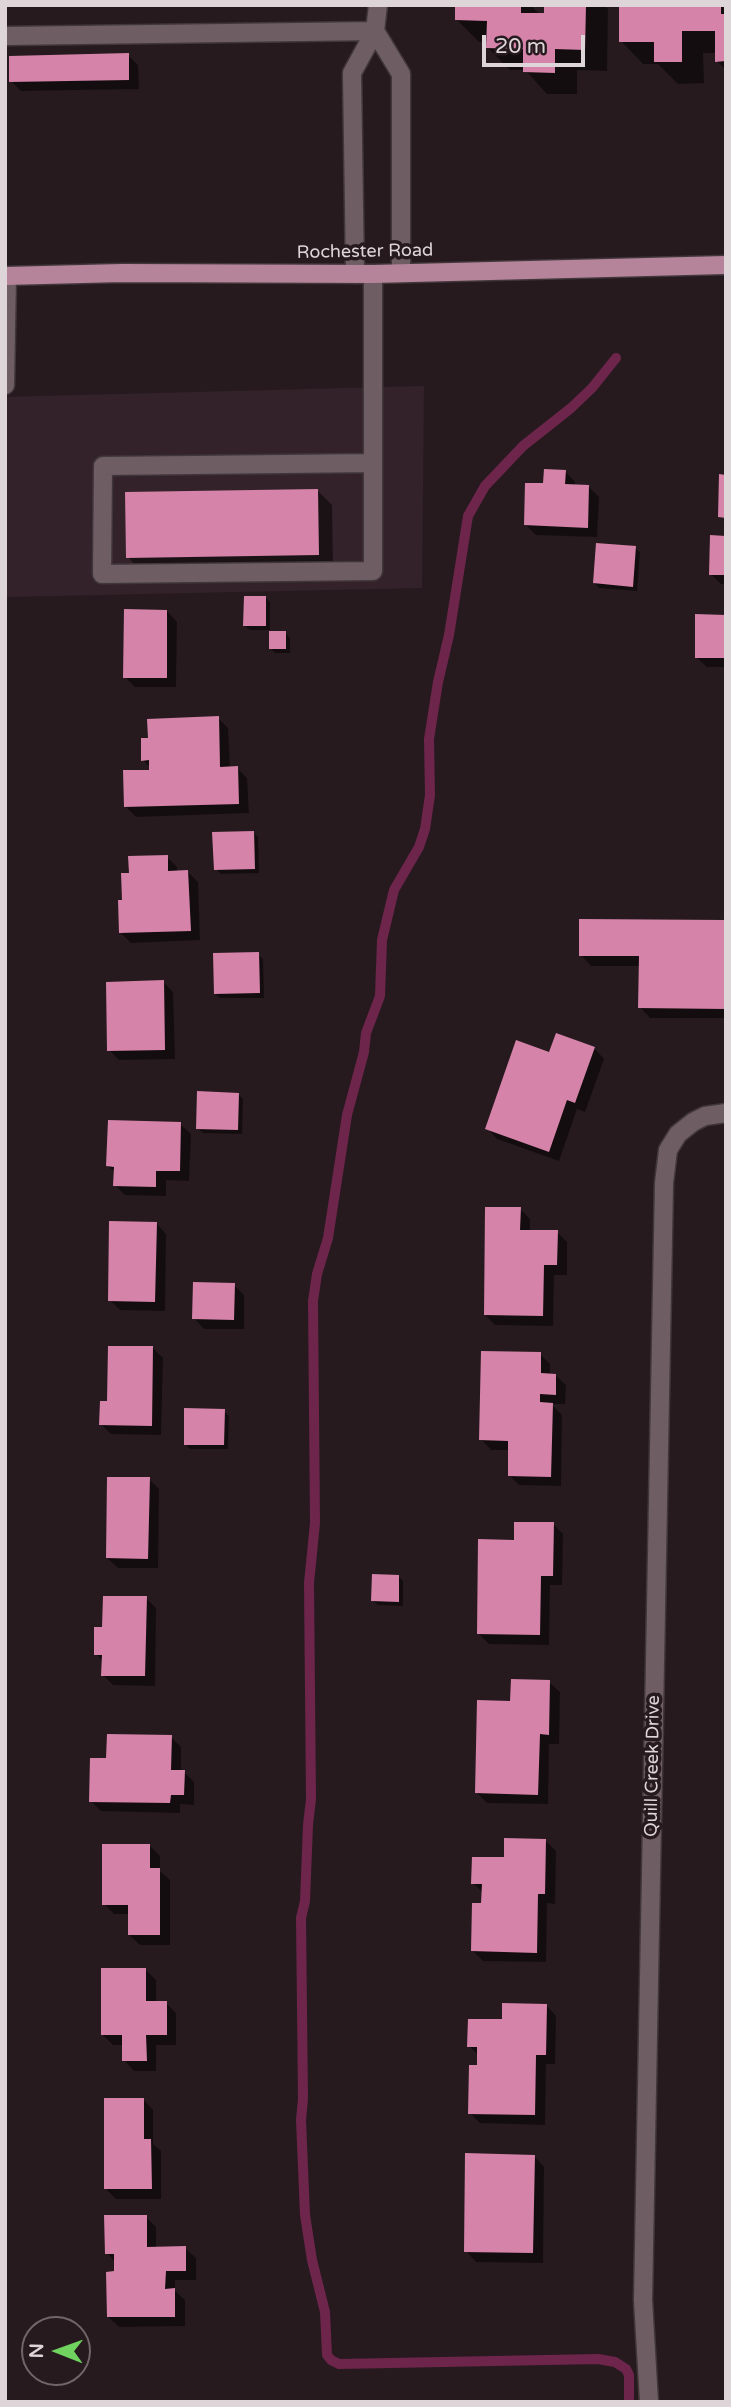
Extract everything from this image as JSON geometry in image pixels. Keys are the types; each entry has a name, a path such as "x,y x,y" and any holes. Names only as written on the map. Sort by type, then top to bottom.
{"main road":[{"name":"Rochester Road","path":"6,276 122,273 364,274 726,265"}],"street":[{"path":"373,463 103,466 102,575 373,571 373,463 352,73 375,31 377,5"},
{"path":"5,36 375,31"},
{"path":"375,31 401,74 401,272"},
{"path":"5,386 6,276"},
{"name":"Quill Creek Drive","path":"649,2402 643,2300 664,1183 668,1150 678,1134 705,1116 726,1113"}],"shaded area":[{"path":"424,386 422,588 5,597 5,397"}],"building":[{"path":"455,5 521,5 521,13 544,13 544,5 586,5 585,50 555,49 555,73 523,72 523,49 486,48 487,21 455,20"},
{"path":"619,5 721,5 721,14 726,14 726,61 715,62 715,31 682,31 682,62 654,62 654,42 619,42"},
{"path":"129,53 129,80 9,82 9,56"},
{"path":"544,469 566,470 565,484 589,485 588,528 524,525 525,483 543,483"},
{"path":"719,474 726,475 726,518 718,517"},
{"path":"318,489 319,555 126,558 125,492"},
{"path":"710,535 726,536 726,575 709,575"},
{"path":"596,543 636,546 633,587 593,583"},
{"path":"244,596 266,596 266,626 243,626"},
{"path":"124,609 167,610 167,678 123,678"},
{"path":"695,614 726,615 726,658 695,658"},
{"path":"269,631 286,631 286,649 269,649"},
{"path":"219,716 220,767 238,766 239,804 124,807 123,770 149,770 149,760 141,761 141,738 148,738 147,719"},
{"path":"254,831 255,869 214,870 212,832"},
{"path":"168,855 168,871 188,870 191,931 119,933 121,873 129,873 128,856"},
{"path":"579,919 726,920 726,1009 638,1008 639,956 579,956"},
{"path":"259,952 260,993 214,994 213,953"},
{"path":"164,980 165,1050 107,1051 106,982"},
{"path":"556,1033 595,1047 575,1103 567,1100 549,1152 485,1129 516,1040 549,1052"},
{"path":"197,1091 239,1093 238,1130 196,1129"},
{"path":"108,1120 181,1122 180,1171 156,1171 156,1187 113,1186 114,1167 106,1166"},
{"path":"485,1207 521,1207 520,1230 558,1230 557,1265 544,1265 543,1316 484,1315"},
{"path":"109,1221 157,1222 155,1302 108,1301"},
{"path":"193,1282 235,1283 234,1320 192,1319"},
{"path":"108,1346 153,1346 152,1426 99,1425 100,1401 107,1401"},
{"path":"481,1351 541,1352 541,1373 556,1374 556,1395 540,1394 540,1402 553,1403 551,1477 508,1476 508,1441 479,1440"},
{"path":"184,1408 225,1409 224,1445 184,1445"},
{"path":"107,1477 150,1477 148,1559 106,1558"},
{"path":"514,1522 554,1522 553,1576 541,1576 540,1635 477,1634 478,1539 514,1540"},
{"path":"372,1574 399,1575 399,1602 371,1601"},
{"path":"103,1596 147,1596 145,1676 101,1676 102,1655 94,1655 94,1627 102,1627"},
{"path":"511,1679 550,1680 549,1735 540,1734 538,1795 475,1793 477,1700 510,1701"},
{"path":"107,1734 172,1735 171,1770 185,1770 184,1795 171,1795 170,1803 89,1802 90,1758 106,1758"},
{"path":"504,1838 546,1839 545,1894 538,1894 537,1953 471,1951 472,1903 481,1903 482,1884 471,1884 472,1857 504,1857"},
{"path":"102,1844 150,1844 150,1868 160,1868 160,1935 128,1935 128,1905 102,1905"},
{"path":"101,1968 146,1968 146,2001 167,2001 167,2035 146,2035 147,2061 122,2061 122,2035 101,2035"},
{"path":"502,2003 547,2004 546,2055 536,2055 535,2115 468,2114 469,2065 477,2065 477,2047 467,2047 468,2019 502,2019"},
{"path":"104,2098 144,2098 144,2139 151,2139 152,2189 104,2189"},
{"path":"465,2153 535,2155 533,2253 464,2252"},
{"path":"104,2215 147,2215 147,2247 186,2246 186,2271 166,2271 165,2289 175,2288 175,2317 107,2317 106,2272 114,2271 114,2254 105,2254"}],"waterway":[{"path":"616,358 592,388 523,446 485,486 468,516 429,739 430,795 425,829 419,847 394,890 382,940 380,996 366,1033 364,1052 347,1115 328,1238 317,1274 313,1301 315,1523 309,1583 311,1799 305,1901 301,1918 301,2120 305,2215 312,2260 325,2312 327,2355 331,2360 339,2364 598,2359 615,2362 626,2369 629,2375 629,2402"}]}
